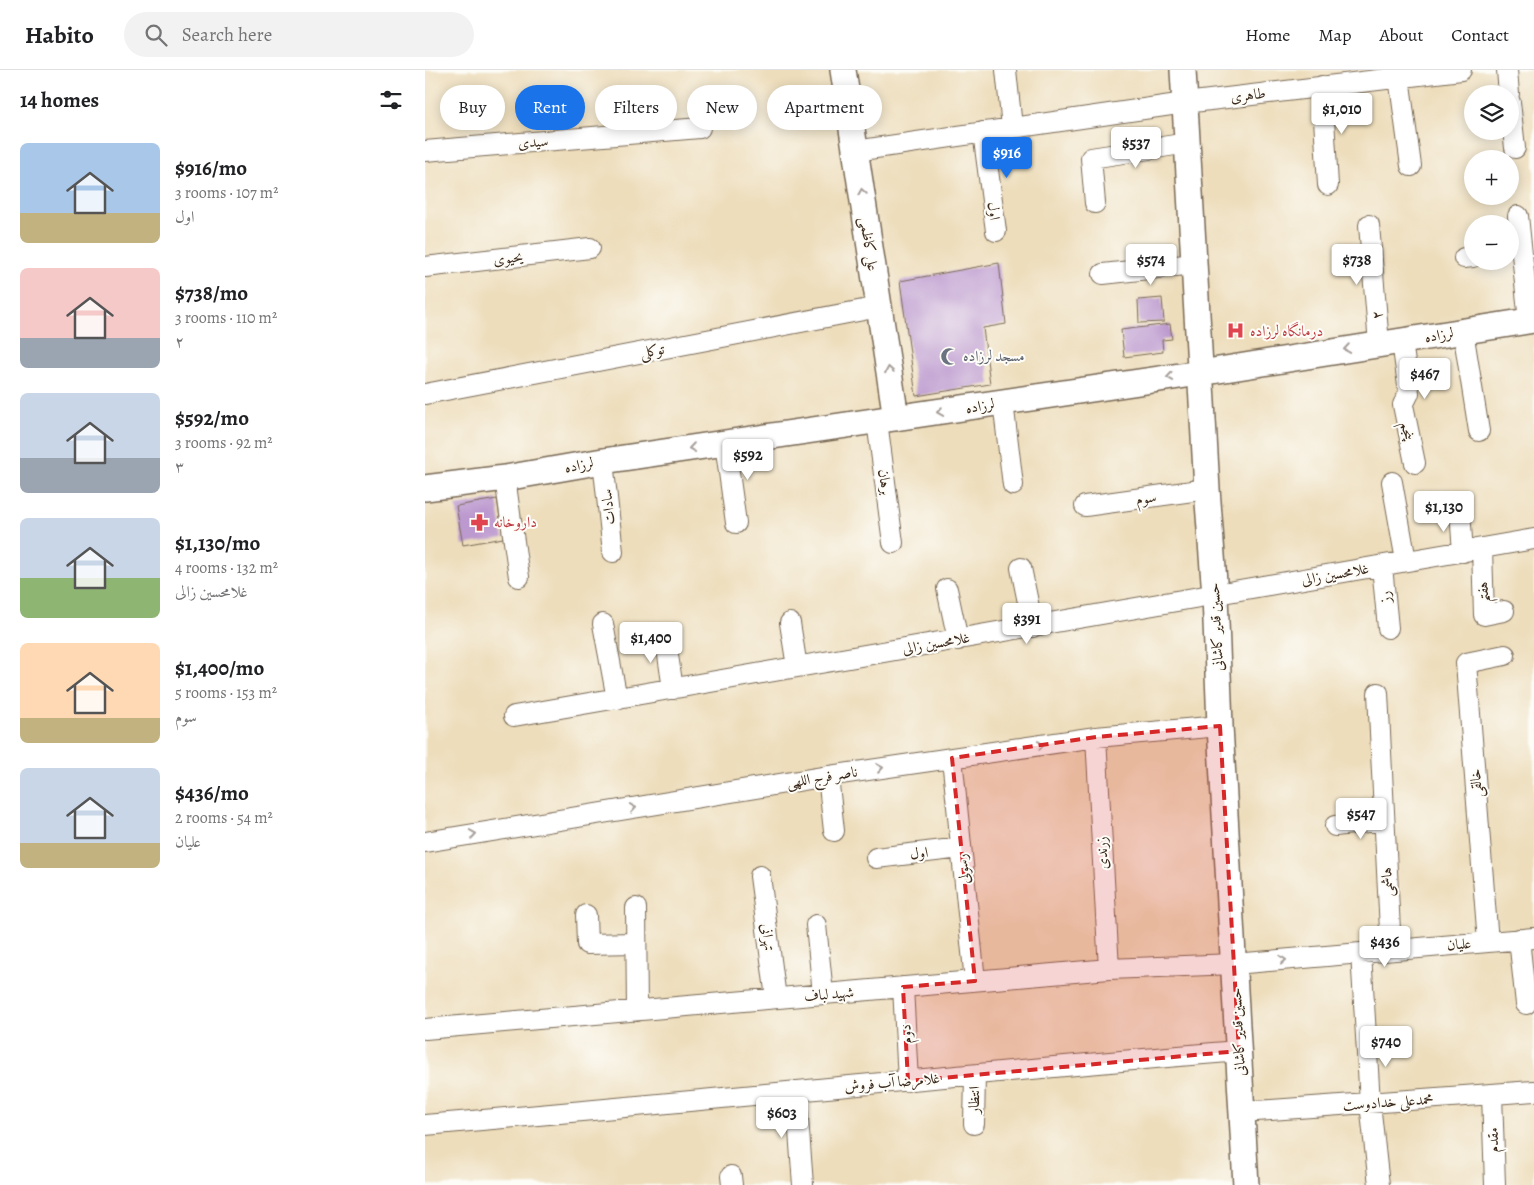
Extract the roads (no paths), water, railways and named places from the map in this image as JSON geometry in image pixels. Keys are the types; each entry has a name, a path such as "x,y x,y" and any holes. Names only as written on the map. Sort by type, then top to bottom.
{"street":[{"name":"علی کاظمی","path":"843,70 879,307 887,420"},
{"path":"1006,70 1013,128"},
{"name":"حسین قدیر کاشانی","path":"1183,70 1207,489 1215,595 1246,1185"},
{"name":"طاهری","path":"855,151 1185,103 1322,86 1361,76 1399,77 1461,70"},
{"path":"1507,70 1508,85"},
{"path":"1399,77 1411,166"},
{"path":"1322,86 1328,185"},
{"name":"سیدی","path":"425,151 687,129"},
{"name":"اول","path":"983,132 996,231"},
{"path":"1514,140 1515,148"},
{"path":"1095,202 1091,158 1187,143"},
{"name":"۲","path":"1369,225 1391,342"},
{"name":"یحیوی","path":"425,267 590,248"},
{"path":"1103,274 1194,264"},
{"path":"1519,267 1531,321"},
{"name":"توکلی","path":"425,394 879,307"},
{"name":"لرزاده","path":"425,488 505,478 603,461 1200,373 1531,321"},
{"path":"1463,331 1479,431"},
{"name":"پنجم","path":"1391,342 1409,393 1403,405 1415,464"},
{"path":"1003,402 1013,486"},
{"name":"برهان","path":"887,420 893,543"},
{"path":"725,443 736,523"},
{"name":"سادات","path":"603,461 613,552"},
{"path":"505,478 519,577"},
{"path":"1392,482 1406,561"},
{"name":"سوم","path":"1085,506 1207,489"},
{"path":"1460,512 1472,550"},
{"name":"غلامحسین زالی","path":"514,716 1534,539"},
{"name":"هفتم","path":"1472,550 1484,615 1504,611"},
{"name":"رز","path":"1382,566 1388,628"},
{"path":"1021,568 1033,626"},
{"path":"947,589 958,640"},
{"path":"790,623 797,667"},
{"path":"603,624 617,699"},
{"path":"665,635 673,689"},
{"name":"خالقی","path":"1488,942 1467,663 1505,655"},
{"name":"هاشمی","path":"1378,693 1391,950"},
{"name":"ناصر فرج اللهی","path":"425,842 828,776 1096,737 1221,726"},
{"name":"زرندی","path":"1096,737 1109,969"},
{"name":"رسولی","path":"952,758 975,981"},
{"path":"828,776 834,831"},
{"path":"1335,826 1384,820"},
{"name":"اول","path":"876,858 961,848"},
{"name":"تهرانی","path":"760,876 776,998"},
{"path":"636,908 637,1010"},
{"path":"586,915 587,944 636,943"},
{"path":"815,925 823,994"},
{"path":"1525,1004 1526,938"},
{"name":"علیان","path":"1234,964 1526,938"},
{"path":"1361,953 1371,1103 1379,1185"},
{"name":"شهید لباف","path":"425,1029 1109,969 1234,964"},
{"name":"دوم","path":"903,987 909,1081"},
{"name":"غلامرضا آب فروش","path":"425,1125 1239,1051"},
{"name":"انتظار","path":"974,1124 975,1075"},
{"path":"796,1091 803,1185"},
{"name":"محمدعلی خدادوست","path":"1242,1112 1534,1091"},
{"name":"مقدم","path":"1491,1094 1495,1185"}],"place":[{"name":"درمانگاه لرزاده","path":"1236,331"},
{"name":"مسجد لرزاده","path":"949,356"},
{"name":"داروخانه","path":"480,522"}]}
